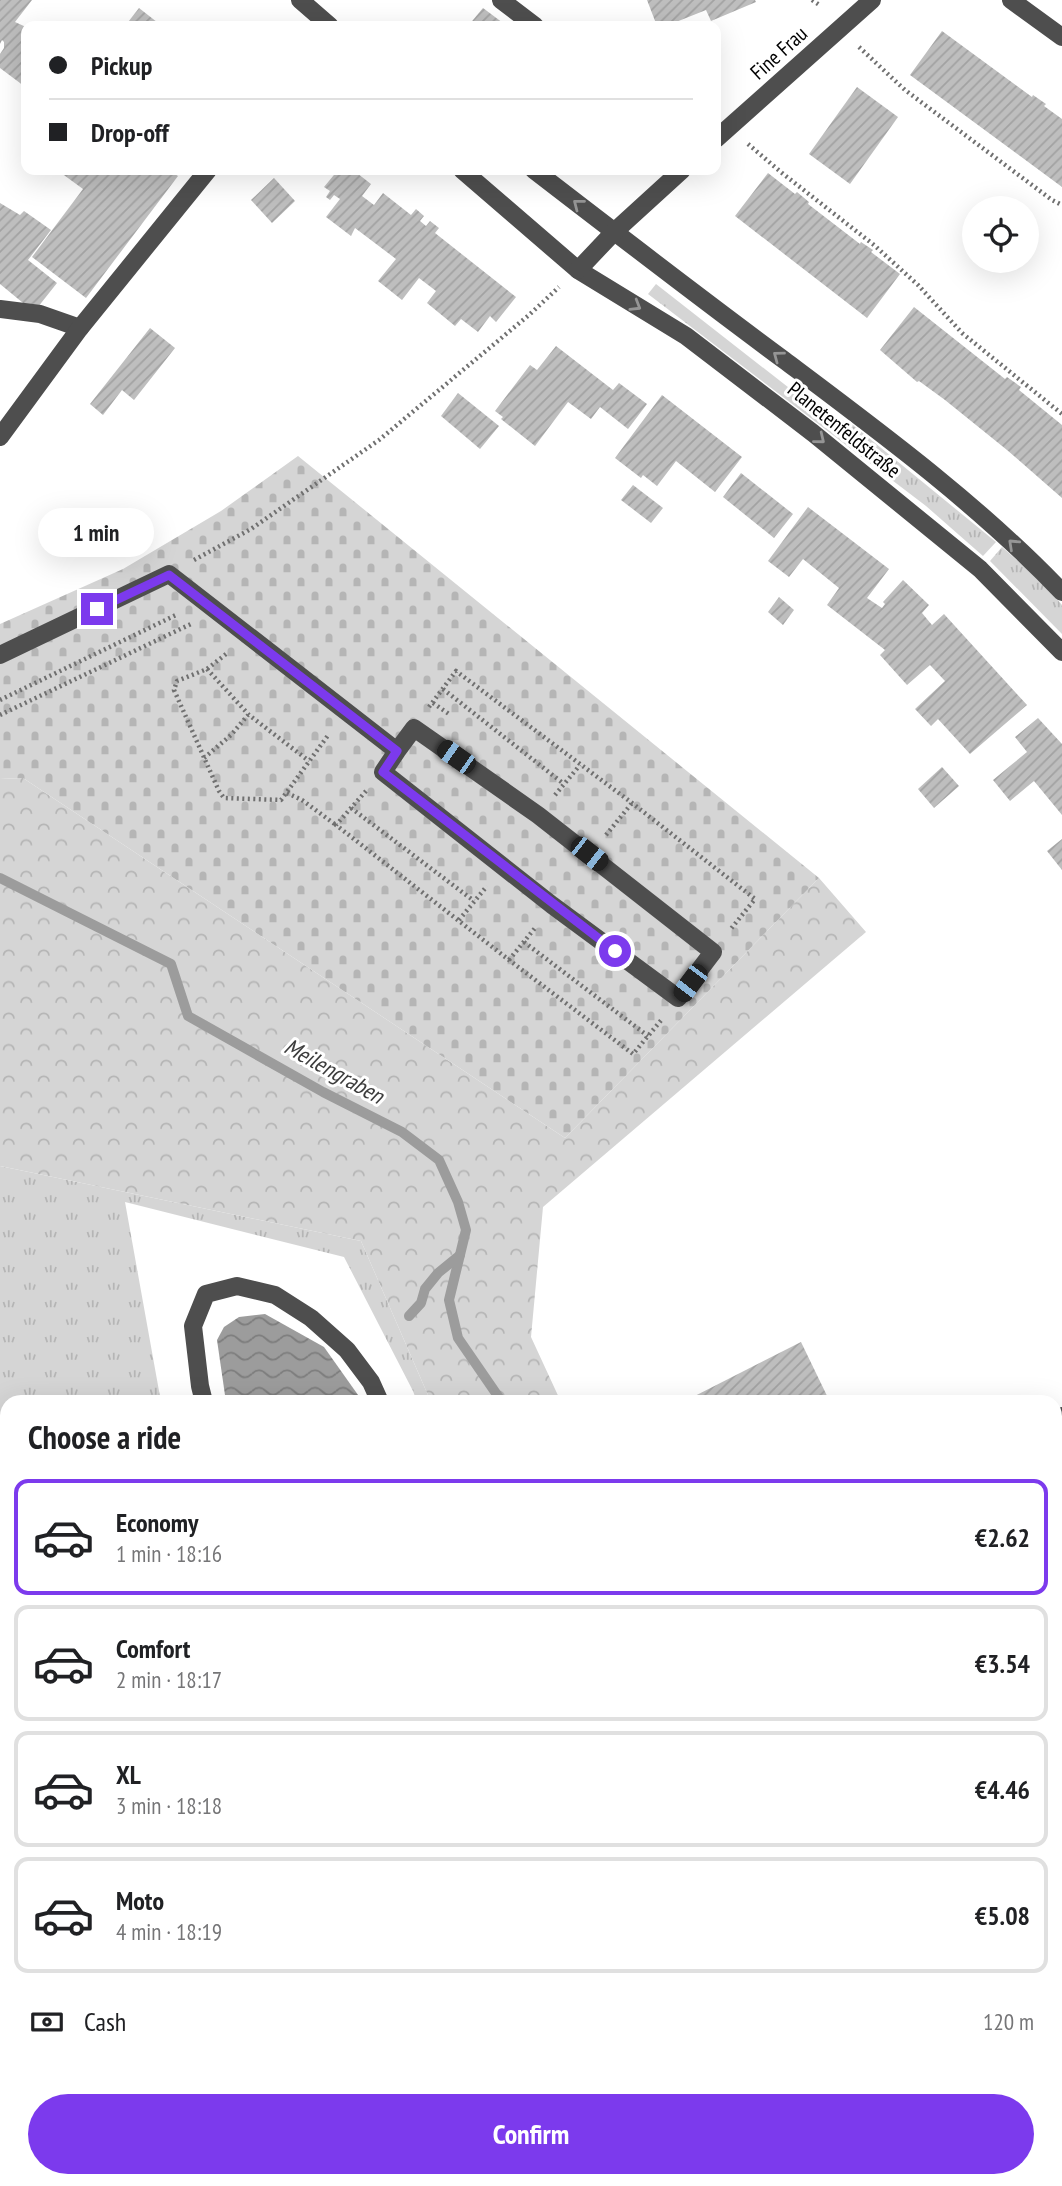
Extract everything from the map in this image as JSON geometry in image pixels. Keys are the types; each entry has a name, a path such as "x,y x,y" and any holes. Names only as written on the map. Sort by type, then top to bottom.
{"street":[{"path":"300,0 324,21"},
{"path":"501,0 528,21"},
{"name":"Fine Frau","path":"722,134 872,0"},
{"path":"1011,0 1062,37"},
{"path":"0,437 80,328 204,175"},
{"name":"Planetenfeldstraße","path":"468,175 578,270 686,336 813,433 980,569 1062,652"},
{"name":"Planetenfeldstraße","path":"540,175 897,445 996,529 1062,592"},
{"path":"578,270 614,232 677,175"},
{"path":"0,309 40,314 80,328"},
{"path":"0,655 169,575 397,751"},
{"path":"414,728 538,815 713,952 678,998 552,905 383,772 397,751 414,728"},
{"path":"202,1395 193,1326 206,1294 237,1286 275,1295 312,1318 347,1350 371,1382 377,1395"}],"path":[{"path":"812,0 821,6"},
{"path":"840,29 905,90 1062,205"},
{"path":"722,134 782,173 874,245 918,285 962,333 1062,414"},
{"path":"169,575 251,529 379,440 529,315 578,270"},
{"path":"0,700 211,606"},
{"path":"0,715 211,606"},
{"path":"249,636 207,669 177,681 174,690 224,798 281,800 345,711"},
{"path":"207,669 248,715 309,761"},
{"path":"414,728 456,671 755,899 713,952"},
{"path":"443,689 564,784"},
{"path":"204,758 231,735 248,715"},
{"path":"538,815 580,765"},
{"path":"336,825 383,772"},
{"path":"287,793 302,800 336,825 634,1054 678,998"},
{"path":"589,854 632,803"},
{"path":"352,808 474,901"},
{"path":"458,920 503,866"},
{"path":"509,960 552,905"},
{"path":"524,942 648,1036"}],"green space":[{"path":"656,284 816,409 853,425 996,542 983,556 926,506 648,294"},
{"path":"298,456 819,878 565,1138 23,778 0,779 0,624 123,569 221,511"},
{"path":"1002,547 1041,581 1062,605 1062,634 990,561"},
{"path":"23,778 565,1138 819,878 866,932 543,1207 531,1337 558,1395 428,1395 361,1241 0,1166 0,779"},
{"path":"0,1166 361,1241 428,1395 414,1395 344,1257 125,1202 160,1395 0,1395"}],"water":[{"path":"265,1314 324,1347 358,1395 225,1395 217,1340 224,1327 239,1317"}],"building":[{"path":"0,0 32,0 15,22 21,25 21,84 0,68 0,54 4,48 2,40 0,44"},
{"path":"647,0 756,2 711,21 706,10 678,21 655,21"},
{"path":"139,8 156,21 129,21"},
{"path":"483,8 500,21 472,21"},
{"path":"942,31 1032,97 1033,95 1046,104 1044,106 1062,119 1062,187 910,75"},
{"path":"857,87 898,117 850,184 809,154"},
{"path":"768,173 795,194 797,192 808,204 860,244 861,242 873,250 871,252 900,274 867,318 735,216"},
{"path":"64,175 178,176 86,298 32,257 83,189"},
{"path":"334,175 359,175 371,184 362,196 374,205 383,193 411,215 416,209 424,216 420,221 426,226 430,221 439,228 435,233 516,297 496,322 490,316 478,332 461,319 455,326 427,303 436,291 419,278 402,300 378,281 396,259 355,228 351,236 326,217 340,199 334,195 330,200 326,197 330,191 324,187"},
{"path":"274,178 295,201 272,223 251,200"},
{"path":"0,203 20,215 24,211 51,230 28,260 57,283 34,312 0,284"},
{"path":"914,307 1005,379 1007,377 1021,387 1019,390 1062,425 1062,498 1007,450 945,400 917,382 880,350"},
{"path":"150,328 175,348 134,400 122,390 103,415 90,404"},
{"path":"556,346 613,390 619,383 647,404 628,429 600,407 591,419 568,402 535,446 501,419 503,417 495,411 530,365 537,370"},
{"path":"458,393 499,426 480,449 441,416"},
{"path":"662,395 742,457 715,492 676,461 657,486 643,475 641,478 615,458"},
{"path":"741,473 793,514 774,538 723,497"},
{"path":"633,485 663,508 651,523 621,500"},
{"path":"808,507 889,569 867,598 882,608 885,604 883,602 903,580 929,605 922,613 932,625 944,614 1027,705 970,754 938,719 931,726 915,709 945,681 930,665 907,685 880,655 885,650 827,605 839,588 803,559 789,577 768,561"},
{"path":"779,597 794,610 783,625 768,612"},
{"path":"1038,718 1062,744 1062,815 1034,781 1010,801 993,780 1027,752 1015,737"},
{"path":"942,767 959,786 934,808 918,789"},
{"path":"1062,839 1062,870 1047,851"},
{"path":"801,1342 827,1395 697,1395"}],"waterway":[{"name":"Meilengraben","path":"0,878 171,964 188,1016 323,1092 402,1132 439,1160 458,1202 466,1230 449,1300 458,1338 497,1395"},
{"path":"409,1316 421,1303 425,1289 438,1273 460,1255"}],"route":[{"path":"97,609 169,575 397,751 383,772 615,951"}]}
